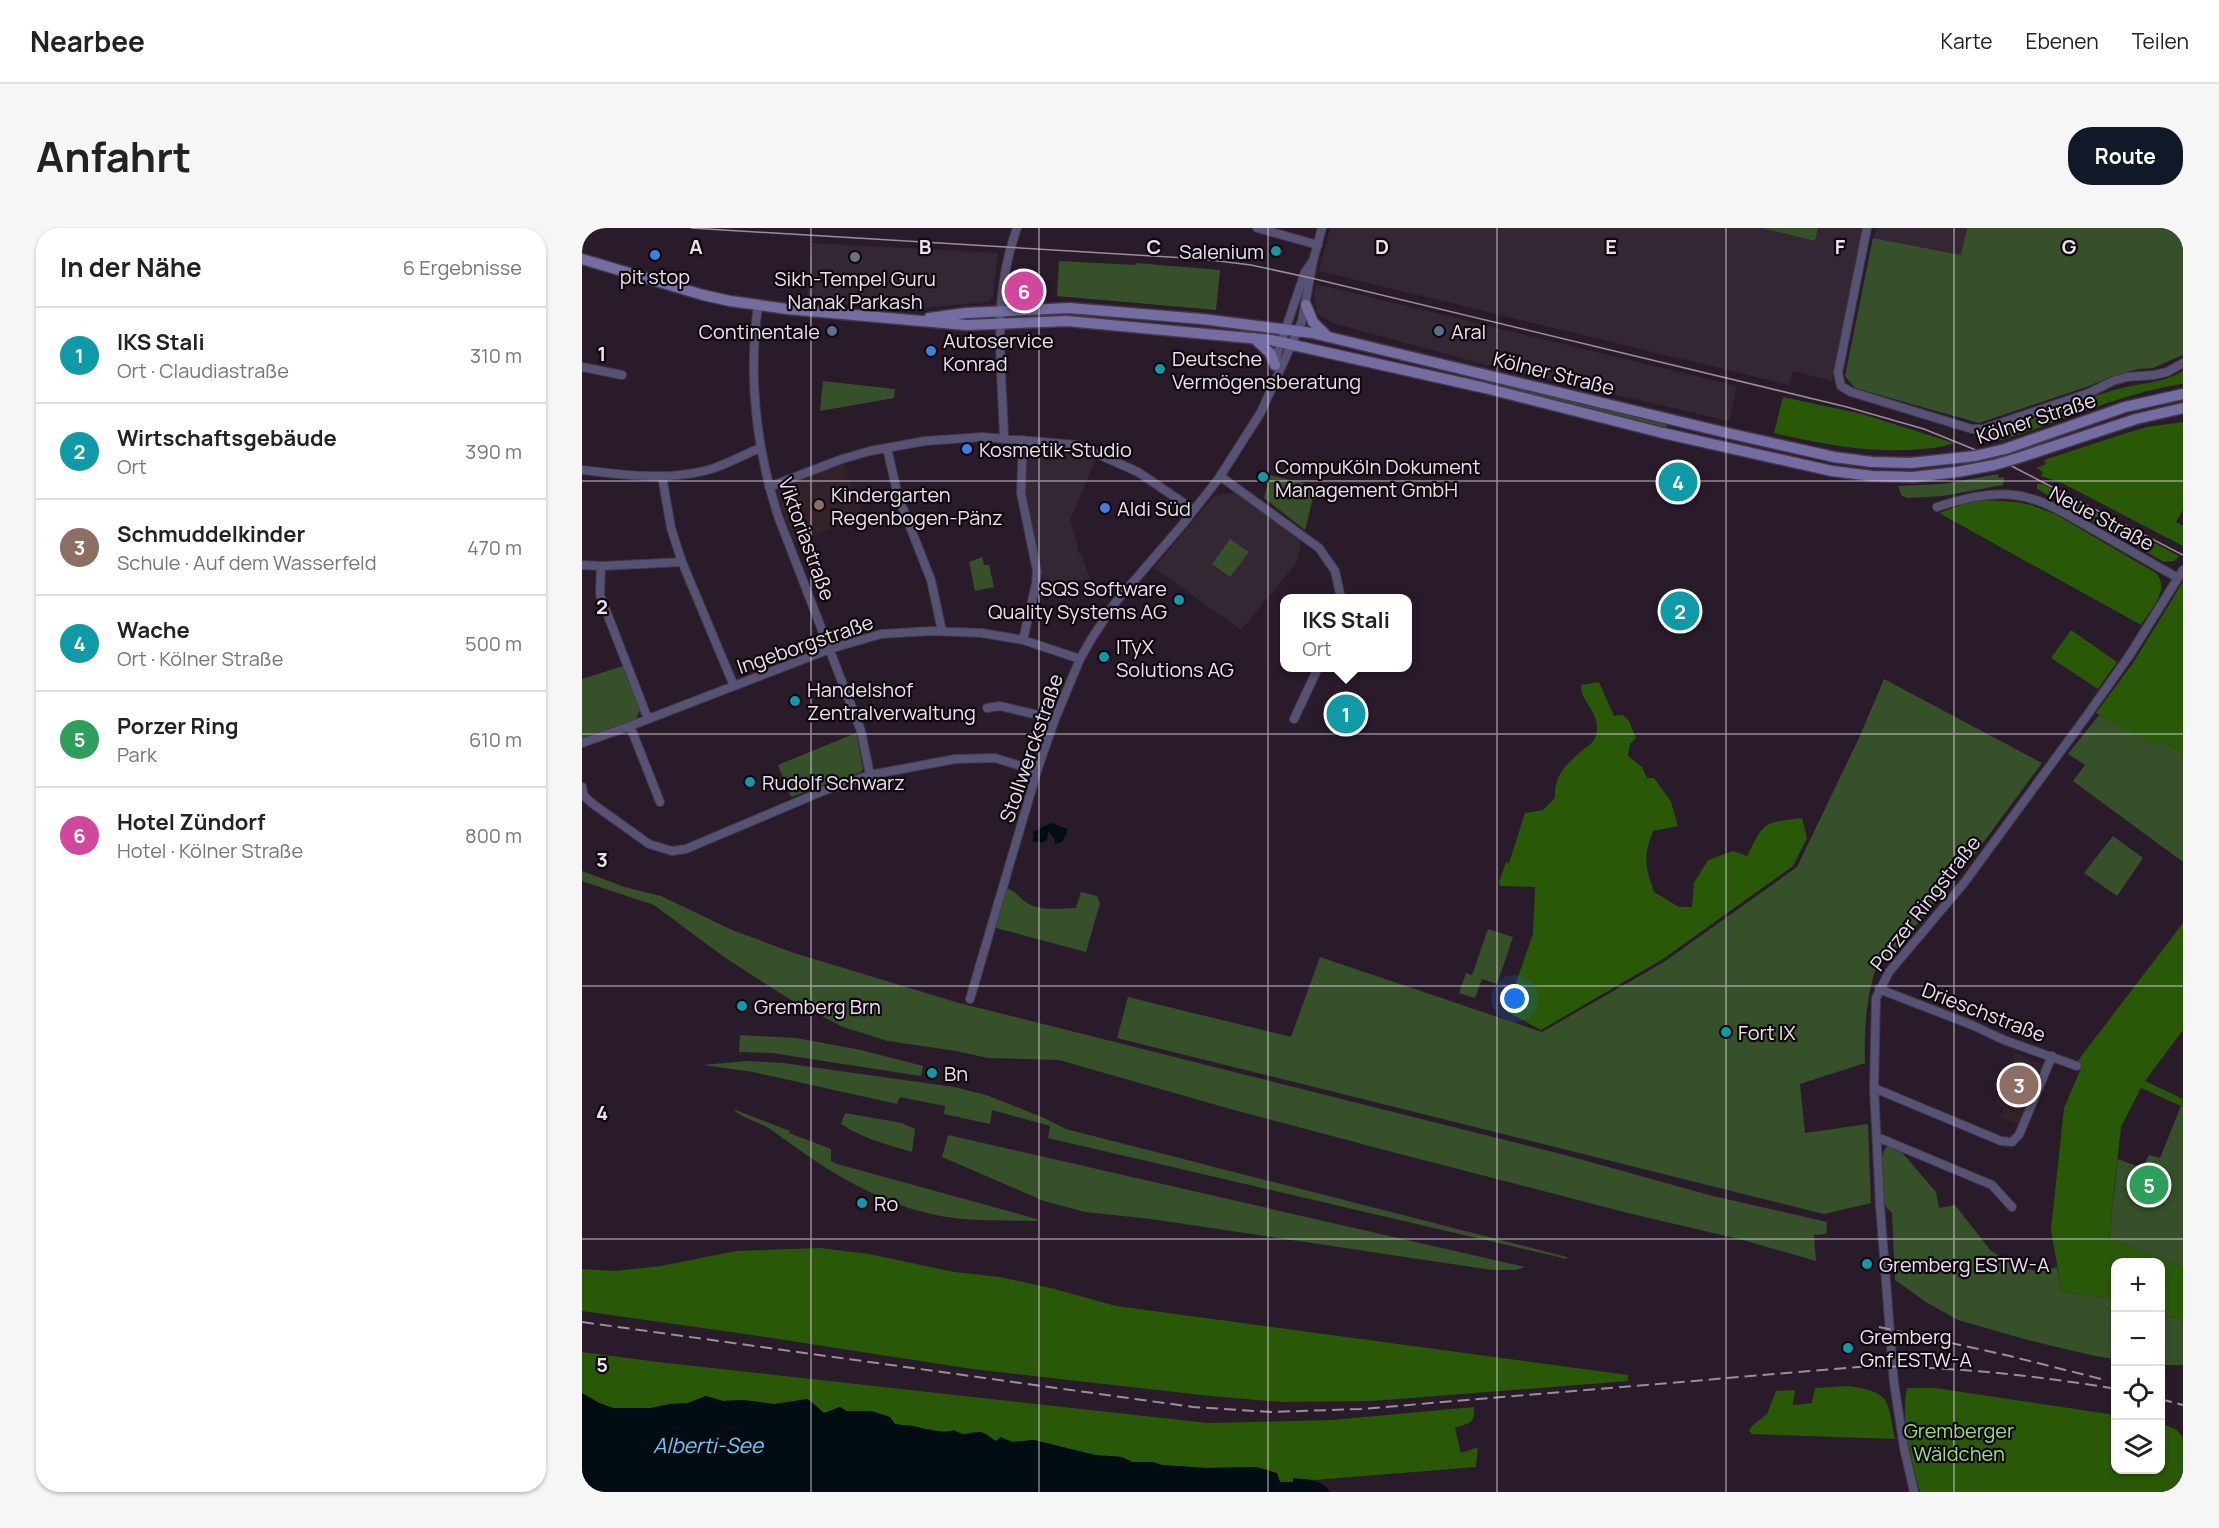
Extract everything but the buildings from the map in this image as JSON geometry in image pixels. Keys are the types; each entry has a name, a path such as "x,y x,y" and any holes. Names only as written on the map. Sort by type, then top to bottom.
{"main road":[{"name":"Kölner Straße","path":"582,259 703,295 758,306 966,325 1067,321 1286,343 1663,433 1832,471 1872,476 1913,477 1994,465 2136,419 2183,408"},
{"path":"1306,305 1313,322 1329,337"},
{"name":"Kölner Straße","path":"908,320 966,313 1069,308 1101,309 1298,330 1733,435 1841,458 1911,463 1975,456 2005,449 2125,407 2183,394"},
{"path":"1254,338 1268,351 1275,365"},
{"path":"1478,387 1481,373"}],"street":[{"path":"1004,439 999,324 1005,271 1017,228"},
{"path":"1257,228 1318,244"},
{"path":"1313,261 1322,228"},
{"path":"1867,228 1838,373 1841,386 1851,392 1972,429 1983,429 2089,393 2127,376 2161,374 2183,363"},
{"name":"Stollwerckstraße","path":"1273,385 1275,365 1286,343 1298,330 1306,305 1313,261"},
{"name":"Stollwerckstraße","path":"970,999 1054,719 1080,659 1115,603 1220,476 1261,412 1273,385 1286,343 1285,329 1305,272 1313,261"},
{"name":"Viktoriastraße","path":"758,306 753,376 760,448 769,487 777,516 861,731 870,775"},
{"path":"582,367 622,375"},
{"path":"769,487 842,459 887,448 982,437 1077,445 1138,472 1194,510"},
{"path":"1023,440 1021,493 1037,571 1023,640"},
{"path":"582,470 633,477 662,476 708,470 760,448"},
{"path":"887,448 898,496 931,580 942,631"},
{"path":"662,476 671,528 682,562 734,686"},
{"path":"1220,476 1319,548 1335,571 1341,594"},
{"name":"Neue Straße","path":"1937,507 1966,498 1991,494 2015,495 2035,500 2056,509 2178,578"},
{"path":"582,565 682,562"},
{"path":"601,566 600,595 648,719"},
{"name":"Porzer Ringstraße","path":"1914,1492 1904,1448 1893,1376 1880,1206 1874,1088 1874,1012 1879,989 1889,972 1979,863 2088,714 2183,570"},
{"name":"Ingeborgstraße","path":"582,743 830,649 881,634 942,631 982,633 1023,640 1080,659"},
{"path":"1294,719 1316,672"},
{"path":"987,708 1000,706 1054,719"},
{"path":"630,726 660,801"},
{"path":"582,787 584,796 593,804 649,844 672,851 686,849 870,775 955,759 995,758 1038,771"},
{"name":"Drieschstraße","path":"1879,989 2004,1040 2077,1066"},
{"path":"1874,1088 2001,1141 2012,1142 2019,1136 2052,1056"},
{"path":"1877,1137 1992,1185 2012,1207"}],"shaded area":[{"path":"1330,228 1762,228 1815,241 1818,228 1862,228 1832,381 1793,371 1789,385 1319,271"},
{"path":"1876,228 1967,228 1962,255 1874,238"},
{"path":"812,243 998,253 993,296 988,302 913,309 807,301"},
{"path":"1316,284 1737,386 1729,421 1487,365 1332,323 1317,313 1314,296"},
{"path":"1033,444 1083,453 1096,458 1070,520 1078,547 1076,550 1081,554 1090,579 1045,585 1025,493 1027,450"},
{"name":"Kindergarten Regenbogen-Pänz","path":"843,464 863,516 794,543 776,494 779,487"},
{"path":"1235,492 1301,541 1297,562 1241,630 1154,568 1214,496"},
{"path":"2015,1053 2044,1065 2019,1125 2000,1117 2004,1108 1995,1104"}],"green space":[{"path":"1762,228 1818,228 1815,241"},
{"path":"1967,228 2183,228 2183,355 2153,368 2138,369 2110,377 1979,423 1855,388 1845,376 1873,238 1961,255"},
{"path":"1059,261 1135,265 1136,263 1220,270 1216,310 1057,296"},
{"path":"2183,371 2183,384 2113,401 1998,441 1997,436 1993,437 1992,433 2081,401 2120,388 2157,381"},
{"path":"823,381 895,389 894,398 820,411"},
{"path":"1497,383 1668,423 1666,428 1498,387"},
{"path":"1783,397 1862,414 1954,443 1903,450 1866,449 1774,433"},
{"path":"2183,422 2183,510 2176,522 2183,526 2183,546 2062,483 2041,476 2043,472 2036,468 2046,464 2044,460 2123,434 2147,427"},
{"path":"1998,474 1999,478 2004,477 2003,485 1943,496 1907,498 1902,496 1898,486 1943,484"},
{"path":"1270,475 1316,486 1305,530 1264,498"},
{"path":"2037,484 2043,484 2179,556 2174,561 2164,562 2037,489"},
{"path":"1986,500 2031,505 2055,514 2156,573 2161,586 2158,600 2141,625 1939,513 1970,502"},
{"path":"1230,539 1249,552 1230,577 1212,564"},
{"path":"982,557 984,565 989,565 994,587 975,591 969,562"},
{"path":"2183,582 2183,754 2163,741 2154,745 2096,713 2133,663"},
{"path":"2071,630 2117,662 2098,689 2051,658"},
{"path":"623,666 640,710 636,719 582,738 582,679"},
{"path":"1884,679 2042,763 1968,863 1957,854 1941,873 1951,882 1890,957 1877,964 1866,1013 1865,1063 1800,1084 1805,1133 1868,1124 1871,1203 1824,1214 1117,1038 1128,997 1291,1037 1320,957 1542,1032 1664,962 1797,867 1859,738"},
{"path":"1599,682 1614,716 1623,715 1629,721 1636,738 1630,744 1628,756 1642,767 1647,778 1654,778 1671,802 1678,826 1653,831 1646,862 1654,892 1679,907 1692,907 1694,883 1708,860 1733,851 1747,856 1762,830 1779,821 1802,818 1807,838 1793,866 1663,959 1541,1030 1506,1011 1533,934 1535,887 1500,886 1499,882 1506,862 1509,863 1525,813 1543,810 1555,798 1559,775 1594,740 1597,729 1596,721 1584,698 1581,685"},
{"path":"2099,715 2154,744 2163,741 2183,754 2183,862 2073,781 2085,765 2068,754"},
{"path":"856,733 863,768 861,772 791,797 778,765"},
{"path":"2113,836 2143,858 2117,896 2084,873"},
{"path":"582,871 625,887 661,896 732,930 794,953 959,1003 1565,1155 1709,1195 1827,1222 1826,1234 1814,1235 1816,1261 1743,1240 1628,1213 1234,1110 1059,1060 988,1058 888,1041 843,1027 791,1000 724,957 654,905 582,881"},
{"path":"1007,888 1027,903 1045,909 1076,908 1081,892 1097,896 1100,903 1086,952 996,928"},
{"path":"2183,923 2183,1030 2145,1081 2183,1099 2181,1106 2141,1088 2121,1127 2109,1238 2160,1258 2111,1258 2111,1298 2062,1292 2051,1230 2064,1108 2082,1066 2076,1063"},
{"path":"1488,929 1513,937 1497,984 1482,979 1475,998 1459,993 1466,973 1472,975"},
{"path":"740,1035 796,1038 861,1050 923,1066 921,1076 772,1053 739,1052"},
{"path":"746,1061 783,1063 954,1087 986,1095 1066,1129 1567,1257 1567,1259 1048,1138 1050,1126 992,1110 990,1124 944,1114 945,1106 900,1097 897,1104 753,1072 703,1065"},
{"path":"2183,1101 2183,1267 2165,1258 2109,1238 2118,1159 2142,1168 2149,1155 2160,1158"},
{"path":"733,1109 831,1149 831,1161 837,1164 1037,1219 1037,1221 944,1217 909,1208 848,1181 768,1128"},
{"path":"845,1113 902,1123 915,1129 912,1152 875,1141 849,1129 841,1124"},
{"path":"948,1135 1525,1267 1516,1270 1492,1270 1151,1219 1085,1212 1044,1201 942,1157"},
{"path":"1887,1146 1899,1149 1936,1192 1939,1208 1955,1205 1991,1251 2019,1267 2039,1272 2057,1267 2062,1292 2111,1298 2111,1358 2028,1340 1958,1320 1926,1302 1895,1280 1892,1213 1885,1206 1881,1175"},
{"path":"819,1248 869,1254 954,1272 1000,1277 1116,1306 1628,1375 1628,1381 1373,1401 1282,1402 972,1369 582,1311 582,1269 615,1271 661,1266 736,1251"},
{"path":"2165,1260 2183,1267 2183,1321 2165,1315"},
{"path":"2165,1316 2183,1321 2183,1365 2165,1365"},
{"path":"582,1352 1208,1423 1332,1420 1474,1407 1472,1420 1455,1428 1461,1453 1478,1447 1476,1467 1315,1480 1293,1478 1293,1482 1280,1482 1271,1471 1256,1467 1206,1468 1132,1462 1122,1457 1095,1455 1034,1440 1013,1442 1000,1437 996,1441 981,1432 964,1434 954,1430 942,1432 895,1424 889,1417 871,1411 846,1411 840,1407 824,1413 810,1400 774,1404 745,1400 723,1401 706,1396 688,1403 651,1408 613,1408 582,1393"},
{"path":"1849,1386 1873,1392 1885,1400 1895,1439 1751,1434 1749,1430 1767,1414 1776,1391 1795,1390 1793,1405 1812,1403 1815,1388"},
{"name":"Gremberger Wäldchen","path":"1907,1388 1935,1388 2111,1414 2111,1474 2165,1474 2165,1425 2177,1430 2183,1438 2183,1492 1920,1492 1910,1453 1905,1401"}],"water":[{"path":"1051,823 1067,829 1062,842 1055,844 1054,838 1048,831 1047,840 1042,843 1032,841 1033,832"},
{"name":"Alberti-See","path":"582,1393 613,1408 651,1408 688,1403 706,1396 723,1401 741,1400 774,1404 807,1399 824,1413 840,1407 846,1411 871,1411 890,1417 895,1424 942,1432 954,1430 963,1435 981,1432 996,1441 1002,1437 1013,1442 1034,1440 1095,1455 1122,1457 1132,1462 1206,1468 1256,1467 1277,1473 1280,1482 1293,1482 1293,1478 1314,1481 1323,1485 1330,1492 582,1492"}],"tram line":[{"path":"691,228 1202,259 1251,265 1311,278 1847,407 1924,429 1998,459 2183,555"}],"railway":[{"path":"582,1322 1193,1407 1271,1412 1361,1409 1870,1366 1993,1373 2111,1388"},
{"path":"1879,1327 2101,1379"},
{"path":"2165,1400 2183,1405"}],"place":[{"name":"Salenium","path":"1276,251"},
{"name":"pit stop","path":"655,255"},
{"name":"Sikh-Tempel Guru Nanak Parkash","path":"855,257"},
{"name":"Hotel Zündorf","path":"1024,291"},
{"name":"Continentale","path":"832,331"},
{"name":"Aral","path":"1439,331"},
{"name":"Autoservice Konrad","path":"931,351"},
{"name":"Deutsche Vermögensberatung","path":"1160,369"},
{"name":"Kosmetik-Studio","path":"967,449"},
{"name":"CompuKöln Dokument Management GmbH","path":"1263,477"},
{"name":"Wache","path":"1678,482"},
{"name":"Kindergarten Regenbogen-Pänz","path":"819,505"},
{"name":"Aldi Süd","path":"1105,508"},
{"name":"SQS Software Quality Systems AG","path":"1179,600"},
{"name":"Wirtschaftsgebäude","path":"1680,611"},
{"name":"ITyX Solutions AG","path":"1104,657"},
{"name":"Handelshof Zentralverwaltung","path":"795,701"},
{"name":"IKS Stali","path":"1346,714"},
{"name":"Rudolf Schwarz","path":"750,782"},
{"name":"Gremberg Brn","path":"742,1006"},
{"name":"Fort IX","path":"1726,1032"},
{"name":"Bn","path":"932,1073"},
{"name":"Schmuddelkinder","path":"2019,1085"},
{"name":"Porzer Ring","path":"2149,1185"},
{"name":"Ro","path":"862,1203"},
{"name":"Gremberg ESTW-A","path":"1867,1264"},
{"name":"Gremberg Gnf ESTW-A","path":"1848,1348"}]}
